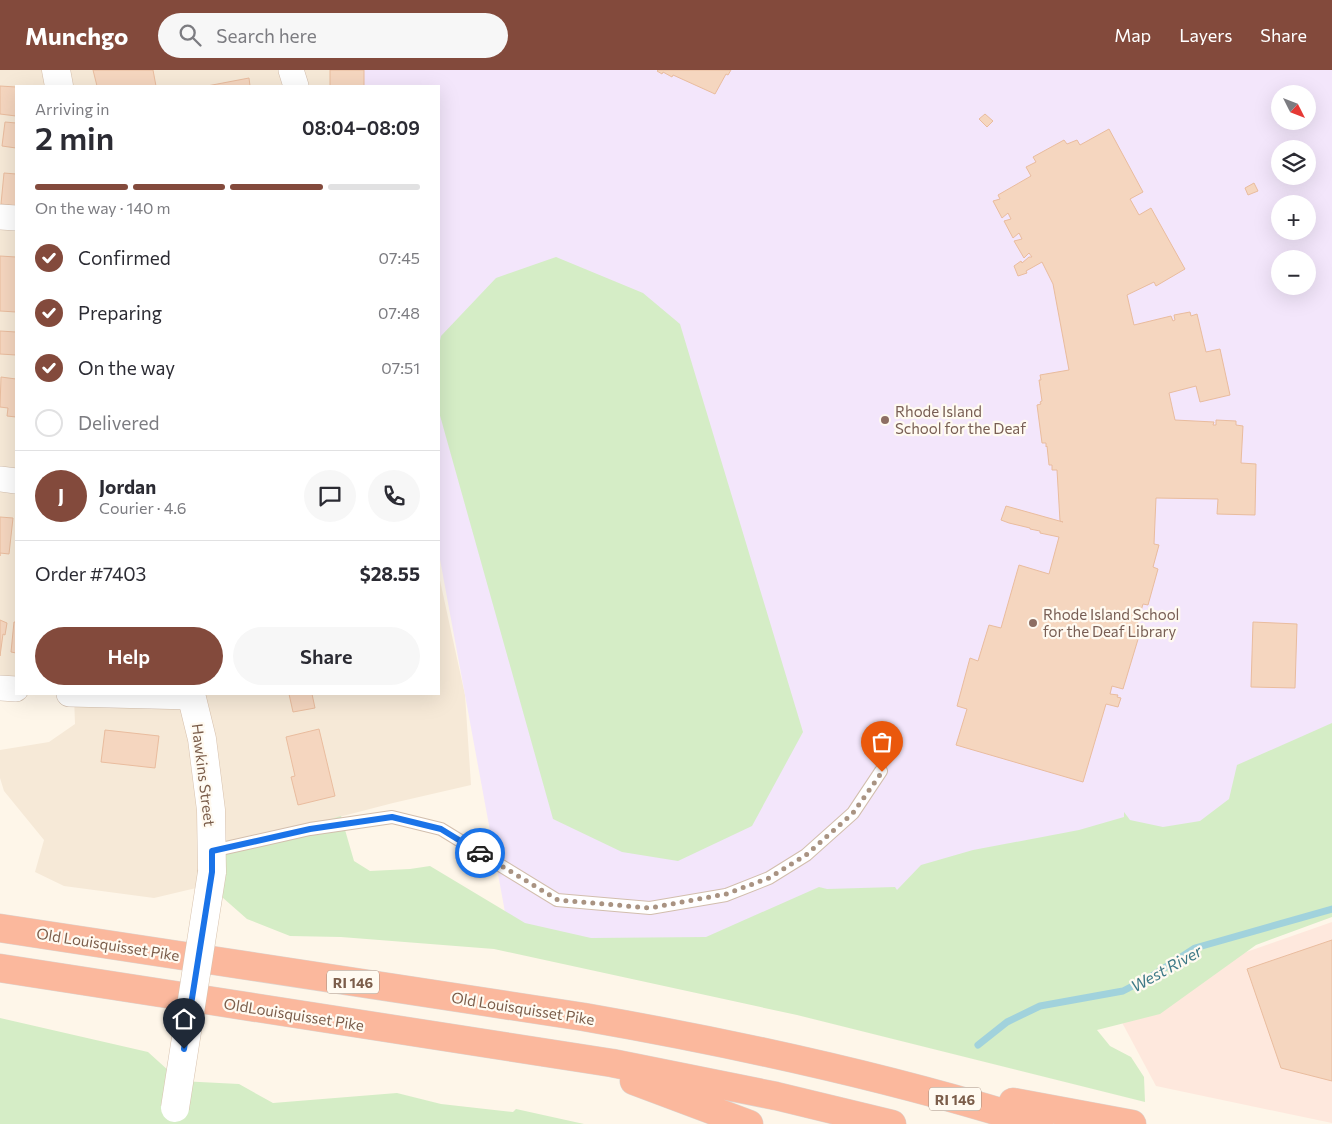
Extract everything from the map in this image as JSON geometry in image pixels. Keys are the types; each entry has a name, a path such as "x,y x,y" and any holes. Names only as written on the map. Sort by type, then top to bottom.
{"highway":[{"name":"Old Louisquisset Pike","path":"0,928 584,1017 706,1039 870,1076 953,1098 1039,1124"},
{"name":"OldLouisquisset Pike","path":"0,968 559,1055"},
{"path":"559,1055 749,1124"},
{"path":"559,1055 694,1079 826,1107 892,1124"},
{"path":"870,1076 1132,1124"}],"street":[{"path":"56,70 59,85"},
{"path":"291,70 296,85"},
{"path":"0,217 15,218"},
{"path":"0,479 15,481"},
{"path":"0,688 15,689"},
{"name":"Hawkins Street","path":"174,1116 212,862 210,801 202,739 192,695"}],"lane":[{"path":"212,862 310,829 392,817 441,829 558,900 650,908 726,894 769,878 806,855 853,813 882,772"}],"shaded area":[{"path":"0,70 450,70 440,85 15,85 15,692 0,690"},
{"name":"Rhode Island School for the Deaf","path":"350,70 1332,70 1332,872 909,1002 512,950 440,559 440,85 353,85"},
{"path":"440,581 465,695 471,785 308,825 213,884 154,898 64,886 35,872 44,840 4,791 0,778 0,750 49,742 75,724 74,696 54,695 440,695"},
{"path":"1332,922 1332,1123 1156,1086 1110,1000"}],"green space":[{"path":"556,257 643,293 680,324 803,732 752,826 678,861 622,852 553,819 440,416 441,336 496,278"},
{"path":"1332,723 1332,917 1256,945 1160,1014 1097,1030 1110,1046 1131,1057 1144,1077 1145,1102 797,1015 494,949 341,937 290,936 247,919 214,890 218,852 341,816 354,861 370,871 430,866 525,923 591,938 706,937 819,887 827,889 895,887 897,890 921,865 973,850 1079,830 1124,817 1124,812 1130,820 1163,827 1200,821 1229,799 1237,765"},
{"path":"0,1018 148,1052 180,1081 239,1084 273,1103 397,1093 441,1104 513,1112 516,1109 584,1124 0,1124"}],"building":[{"path":"93,70 153,70 156,85 97,85"},
{"path":"330,70 364,70 364,85 330,85"},
{"path":"658,70 731,70 728,75 726,74 715,94 673,75 672,77 663,72 662,74"},
{"path":"249,78 250,85 212,85"},
{"path":"0,86 15,87 15,116 0,114"},
{"path":"985,114 993,121 987,127 979,119"},
{"path":"5,122 15,123 15,148 2,146"},
{"path":"1109,129 1143,192 1130,199 1139,215 1151,208 1185,269 1156,286 1154,282 1127,295 1134,325 1171,316 1173,321 1175,320 1174,315 1190,312 1191,316 1197,314 1206,352 1220,349 1230,395 1200,402 1196,386 1169,393 1175,420 1214,422 1213,425 1216,425 1216,420 1236,421 1236,425 1243,426 1241,463 1256,464 1255,515 1217,514 1218,499 1156,498 1154,544 1159,545 1153,567 1158,569 1148,605 1143,604 1134,635 1139,636 1123,689 1112,686 1110,694 1118,695 1117,697 1121,698 1118,707 1106,704 1083,782 956,745 967,709 957,706 970,658 978,661 989,625 1001,628 1019,565 1049,574 1059,537 1040,533 1040,531 1001,520 1006,506 1063,522 1060,521 1057,470 1052,470 1052,465 1049,465 1047,446 1046,443 1042,443 1037,405 1041,404 1040,402 1042,401 1040,375 1069,370 1053,284 1042,262 1026,271 1027,273 1018,276 1014,266 1032,257 1029,253 1024,258 1014,241 1022,239 1019,233 1013,238 1004,221 1011,219 1008,213 1002,218 993,201 1000,199 998,195 1031,176 1026,167 1036,162 1033,157 1064,140 1067,144 1077,140 1080,145"},
{"path":"4,173 15,174 15,206 1,204"},
{"path":"1254,183 1258,191 1248,195 1245,188"},
{"path":"0,256 15,257 15,312 0,311"},
{"path":"0,331 15,332 15,355 0,354"},
{"path":"1,377 15,379 15,417 7,416 8,408 0,407"},
{"path":"0,517 13,518 9,554 0,553"},
{"path":"0,620 7,623 5,635 3,634 0,656"},
{"path":"14,622 15,622 15,653 11,652"},
{"path":"1253,622 1297,624 1295,688 1251,687"},
{"path":"289,695 312,695 315,708 293,712"},
{"path":"319,729 335,796 298,805 291,777 295,776 286,737"},
{"path":"105,730 159,736 155,768 101,762"},
{"path":"1332,940 1332,1081 1281,1068 1247,969"}],"waterway":[{"name":"West River","path":"978,1045 1007,1022 1040,1006 1123,991 1152,976 1195,948 1332,909"}],"way so far":[{"path":"480,853 558,900 650,908 726,894 769,878 806,855 853,813 882,772"}],"place":[{"name":"Rhode Island School for the Deaf","path":"885,420"},
{"name":"Rhode Island School for the Deaf Library","path":"1033,623"}],"route":[{"path":"184,1049 212,872 212,851 310,829 392,817 441,829 480,853"}]}
